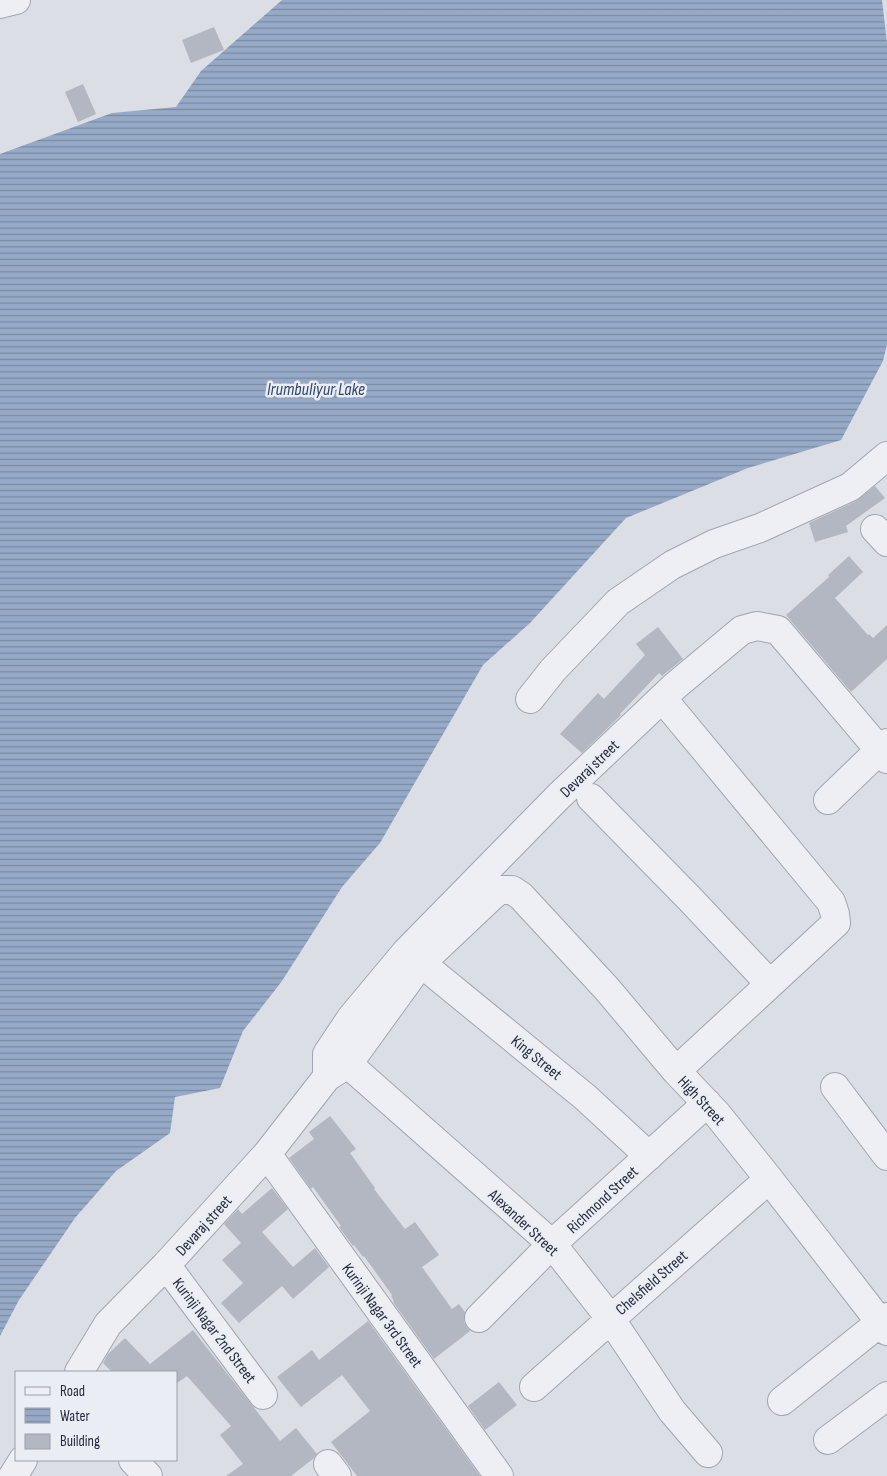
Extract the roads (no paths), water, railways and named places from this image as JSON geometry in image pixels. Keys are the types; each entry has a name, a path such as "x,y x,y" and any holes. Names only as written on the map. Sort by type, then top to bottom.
{"street":[{"path":"0,4 16,0"},
{"path":"530,699 553,670 618,602 672,565 714,544 760,528 850,487 887,456"},
{"name":"Devaraj street","path":"338,1070 327,1054 351,1018 406,952 559,796 662,698 742,630 757,626 778,630 884,751"},
{"path":"662,698 831,902 836,923 676,1071"},
{"path":"828,800 884,751"},
{"path":"591,798 690,898 770,984"},
{"name":"Devaraj street","path":"80,1371 108,1324 166,1265 267,1154 338,1070 421,963 500,890"},
{"name":"High Street","path":"500,890 512,890 521,896 607,989 676,1071 707,1103 885,1324"},
{"name":"King Street","path":"421,963 585,1097 649,1156"},
{"name":"Alexander Street","path":"338,1070 552,1244 610,1318 672,1411 708,1452"},
{"path":"835,1087 884,1146"},
{"name":"Richmond Street","path":"479,1318 552,1244 707,1103"},
{"name":"Kurinji Nagar 3rd Street","path":"267,1154 499,1476"},
{"name":"Chelsfield Street","path":"534,1387 769,1178"},
{"name":"Kurinji Nagar 2nd Street","path":"166,1265 263,1395"},
{"path":"782,1401 885,1324"},
{"path":"828,1440 887,1396"},
{"path":"13,1476 22,1461"},
{"path":"134,1461 148,1476"}],"water":[{"name":"Irumbuliyur Lake","path":"282,0 882,0 887,43 887,344 883,361 841,440 748,468 626,518 530,623 483,665 380,843 342,887 282,981 243,1031 220,1088 175,1097 170,1133 116,1171 75,1218 19,1300 0,1336 0,154 112,113 176,107 201,71"}]}
